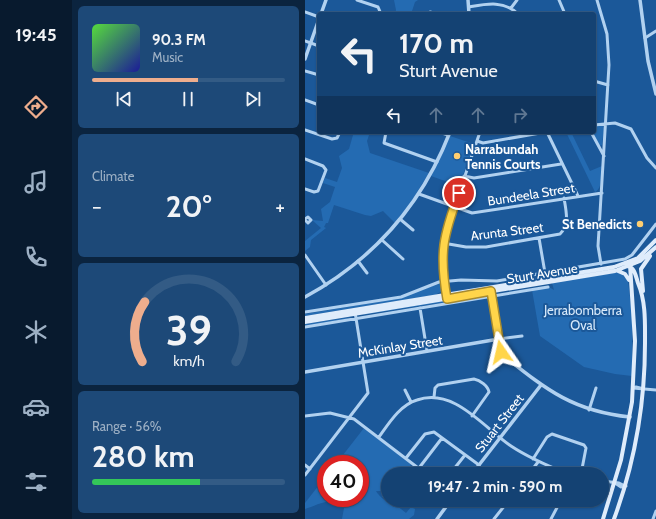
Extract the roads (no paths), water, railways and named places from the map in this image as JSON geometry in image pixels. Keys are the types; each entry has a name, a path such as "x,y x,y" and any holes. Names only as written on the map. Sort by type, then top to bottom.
{"main road":[{"path":"600,270 630,266 656,240"},
{"path":"635,261 655,248"},
{"path":"614,519 626,486 637,438 643,389 645,342 641,269 655,248"},
{"name":"Sturt Avenue","path":"305,322 447,297 615,271 630,266 635,261"},
{"name":"Sturt Avenue","path":"491,291 600,270 635,261"},
{"path":"630,266 639,284 644,305"},
{"path":"603,519 615,483 630,417 635,342 630,266"},
{"path":"615,271 625,274 631,286"},
{"path":"631,286 634,283 639,284"},
{"name":"Sturt Avenue","path":"305,318 356,314"},
{"path":"635,342 645,342"},
{"path":"626,436 637,438"}],"street":[{"path":"322,12 326,0"},
{"path":"357,0 378,7 380,12"},
{"path":"468,0 469,12"},
{"path":"511,8 517,0"},
{"path":"559,0 564,12"},
{"path":"597,0 607,34 609,65 598,246 601,264"},
{"path":"640,0 648,61 656,94"},
{"path":"469,7 499,2 516,12"},
{"path":"305,12 317,17"},
{"path":"305,59 317,24"},
{"path":"645,38 656,31"},
{"path":"305,41 317,45"},
{"path":"305,71 317,75"},
{"path":"596,82 608,85"},
{"path":"305,100 317,104"},
{"path":"596,124 606,122 621,124 631,129 647,158 656,168"},
{"path":"305,130 332,139 337,138 339,134"},
{"path":"386,134 384,143 437,162"},
{"path":"305,297 326,285 358,262 382,240 401,219 419,194 437,162 449,134"},
{"path":"447,297 442,268 443,243 453,207 479,134"},
{"path":"477,141 483,143 527,134"},
{"path":"547,134 578,196"},
{"path":"592,134 604,156"},
{"path":"598,146 604,145"},
{"path":"305,160 323,166 326,171 318,191 314,192 305,189"},
{"path":"464,176 474,178 561,164"},
{"name":"Bundeela Street","path":"419,194 473,213 602,193"},
{"name":"Arunta Street","path":"443,243 479,248 555,235 564,230 567,219 564,198"},
{"path":"401,219 413,230"},
{"name":"Sturt Avenue","path":"305,312 401,297 431,285 444,282 497,281 625,260 632,255 656,224"},
{"path":"539,238 545,273"},
{"path":"382,240 403,259"},
{"path":"305,255 326,285"},
{"path":"358,262 367,273"},
{"name":"Sturt Avenue","path":"305,327 356,314 420,308 491,291 547,287"},
{"path":"491,291 499,340 504,356 559,397 589,410 630,417"},
{"path":"420,308 427,351"},
{"path":"305,475 350,418 368,392 356,314"},
{"path":"499,340 522,336"},
{"name":"McKinlay Street","path":"305,372 499,340"},
{"path":"434,397 435,388 438,385 474,379 478,380 487,387 489,392 472,416"},
{"name":"Stuart Street","path":"479,465 541,385"},
{"path":"589,410 596,388"},
{"path":"633,388 656,390"},
{"path":"405,390 411,402"},
{"path":"379,437 397,415 411,402 434,397 448,400 472,416 500,438 538,462 550,467"},
{"path":"305,416 325,413 350,418 379,437 418,467"},
{"path":"406,458 426,434 435,432 479,465"},
{"path":"533,459 547,437 552,434 584,445 586,448 582,467"},
{"path":"420,467 442,438"},
{"path":"455,467 465,455"},
{"path":"534,467 538,462"},
{"path":"305,464 310,469"},
{"path":"609,483 615,483 621,487 626,486"},
{"path":"437,519 446,507"},
{"path":"494,519 503,507"},
{"path":"551,519 557,507"},
{"path":"653,519 656,511"}],"place":[{"name":"Narrabundah Tennis Courts","path":"457,156"},
{"name":"St Benedicts","path":"640,224"}],"park label":[{"name":"Jerrabomberra Oval","path":"583,318"}]}
